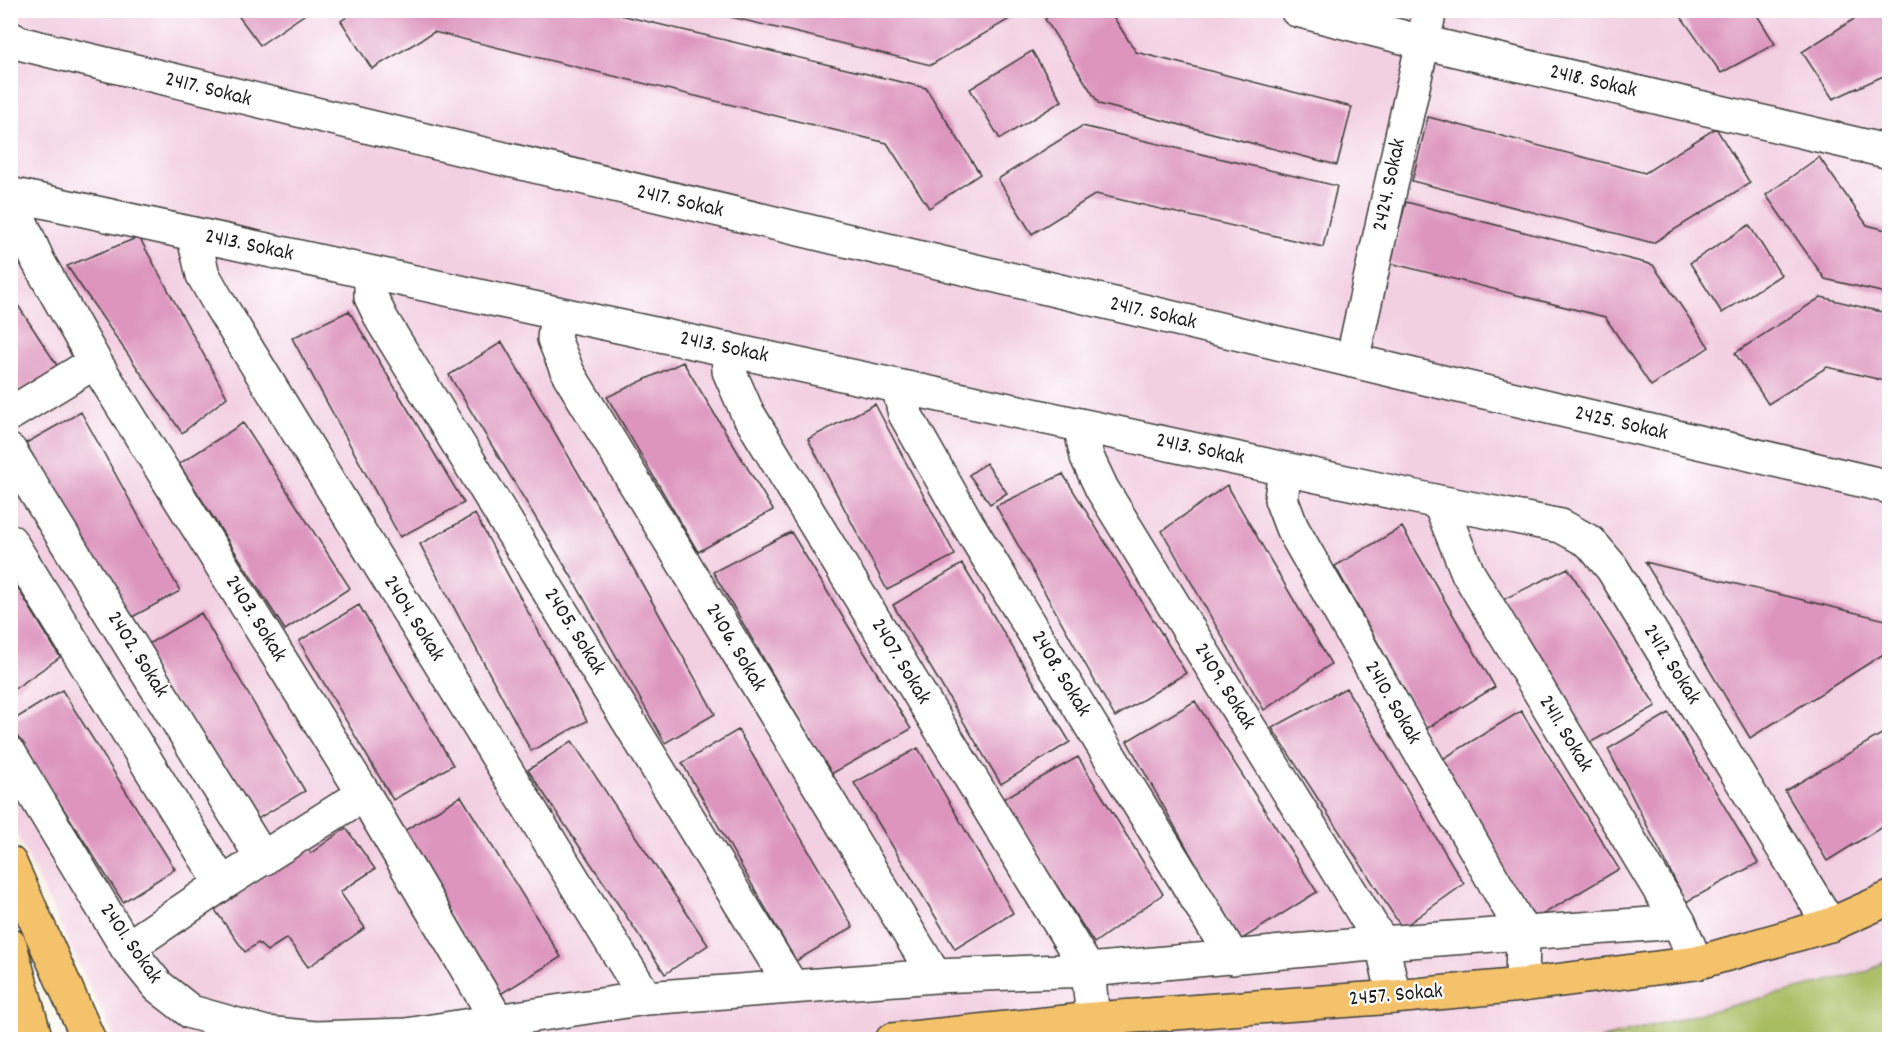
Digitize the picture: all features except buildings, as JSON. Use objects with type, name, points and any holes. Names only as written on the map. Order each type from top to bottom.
[{"type":"main road","points":[[10,863],[89,1040]]},
{"type":"main road","name":"2457. Sokak","points":[[892,1040],[1093,1019],[1394,997],[1522,985],[1696,963],[1830,925],[1890,898]]},
{"type":"main road","points":[[10,945],[36,1040]]},
{"type":"street","name":"2418. Sokak","points":[[1297,10],[1422,42],[1890,152]]},
{"type":"street","name":"2424. Sokak","points":[[1352,360],[1430,10]]},
{"type":"street","name":"2417. Sokak","points":[[10,38],[55,52],[302,113],[1352,360]]},
{"type":"street","name":"2413. Sokak","points":[[10,195],[1439,502]]},
{"type":"street","name":"2403. Sokak","points":[[10,195],[38,261],[95,362],[364,794],[499,1030]]},
{"type":"street","name":"2404. Sokak","points":[[193,234],[203,275],[220,305],[646,998]]},
{"type":"street","name":"2405. Sokak","points":[[371,273],[371,297],[382,320],[792,987]]},
{"type":"street","name":"2406. Sokak","points":[[557,313],[554,339],[568,373],[935,976]]},
{"type":"street","name":"2407. Sokak","points":[[728,349],[729,371],[747,412],[1088,970]]},
{"type":"street","name":"2425. Sokak","points":[[1352,360],[1890,487]]},
{"type":"street","points":[[10,414],[95,362]]},
{"type":"street","name":"2408. Sokak","points":[[898,386],[905,414],[967,523],[1233,958]]},
{"type":"street","name":"2409. Sokak","points":[[1080,425],[1087,456],[1102,489],[1382,943],[1394,997]]},
{"type":"street","name":"2402. Sokak","points":[[10,451],[263,859]]},
{"type":"street","name":"2410. Sokak","points":[[1285,469],[1281,499],[1292,528],[1523,932]]},
{"type":"street","name":"2411. Sokak","points":[[1439,502],[1468,573],[1679,922],[1696,963]]},
{"type":"street","name":"2412. Sokak","points":[[1439,502],[1561,526],[1590,542],[1612,568],[1830,925]]},
{"type":"street","points":[[10,541],[222,884]]},
{"type":"street","name":"2401. Sokak","points":[[10,754],[127,948],[158,986],[191,1012],[266,1033],[315,1038],[499,1030],[646,998],[935,976],[1088,970],[1382,943],[1679,922]]},
{"type":"street","points":[[127,948],[222,884],[364,794]]},
{"type":"street","points":[[1522,985],[1523,932]]},
{"type":"street","points":[[1088,970],[1093,1019]]},
{"type":"shaded area","points":[[10,11],[1889,11],[1889,958],[1869,971],[1599,1040],[115,1039],[11,823]]},
{"type":"green space","points":[[1889,958],[1889,1039],[1599,1039],[1869,971]]}]
